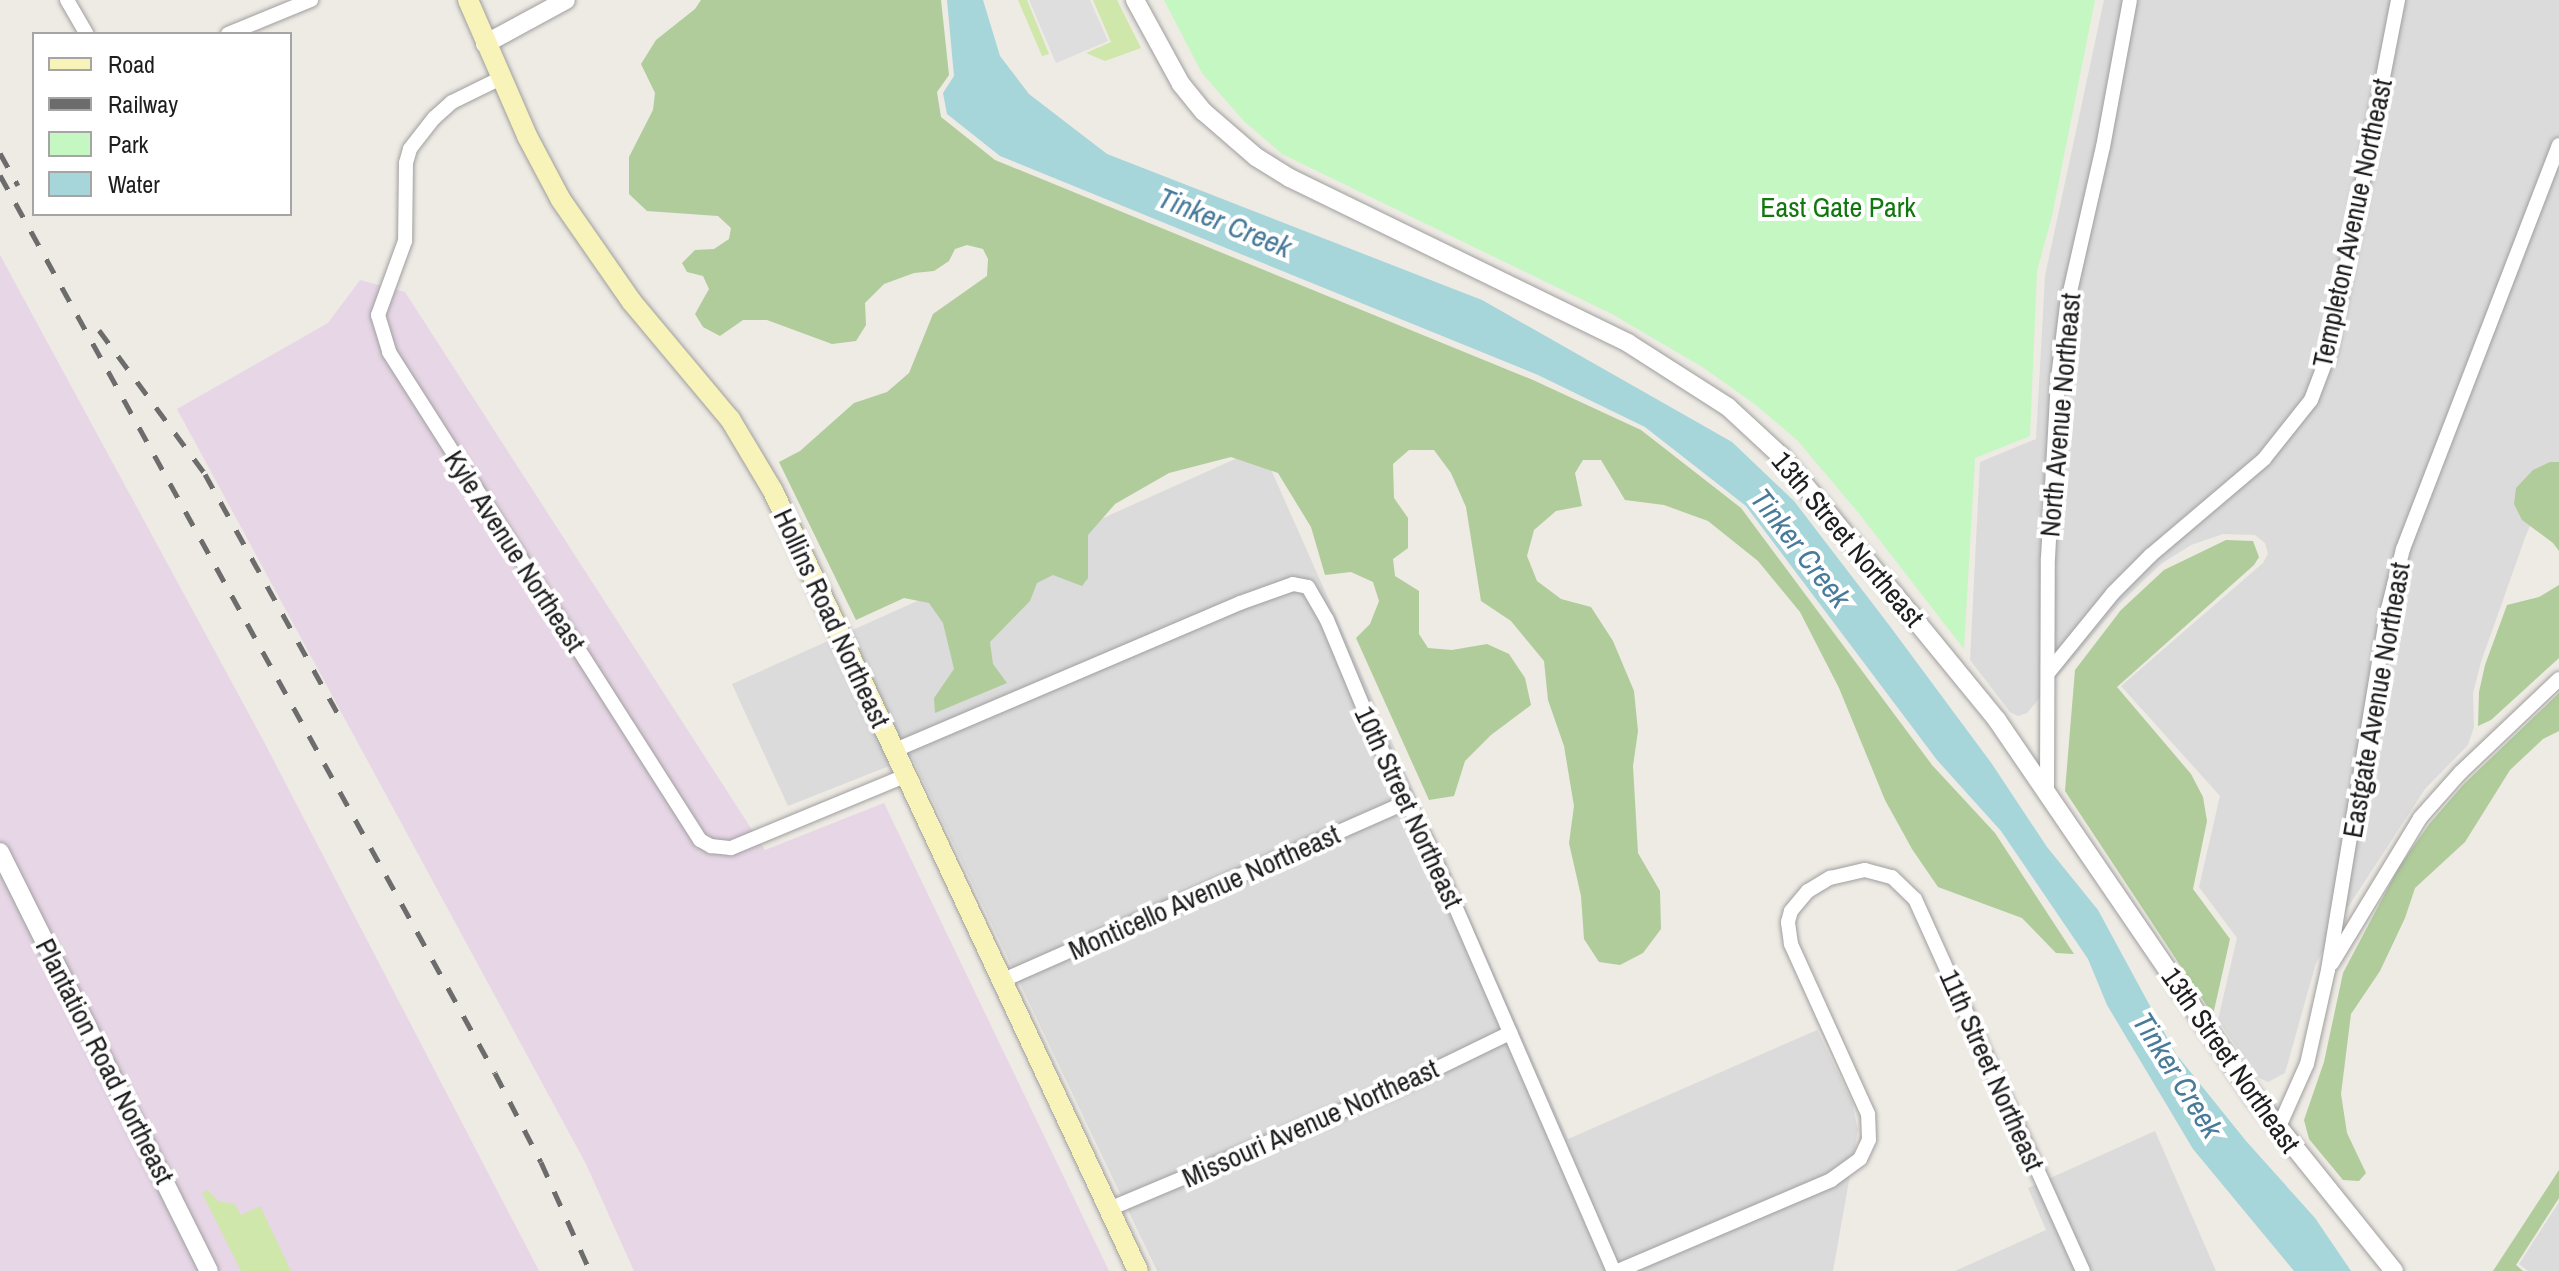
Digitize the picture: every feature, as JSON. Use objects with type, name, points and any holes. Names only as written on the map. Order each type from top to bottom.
[{"type":"main road","name":"Hollins Road Northeast","points":[[468,0],[485,44],[561,200],[593,250],[750,449],[773,491],[1138,1271]]},
{"type":"street","points":[[67,0],[86,32]]},
{"type":"street","points":[[233,32],[311,0]]},
{"type":"street","points":[[485,44],[566,0]]},
{"type":"street","name":"13th Street Northeast","points":[[1135,0],[1181,84],[1212,120],[1256,157],[1303,184],[1628,343],[1716,399],[1754,429],[1844,531],[1988,708],[2047,789],[2128,914],[2278,1129],[2394,1271]]},
{"type":"street","name":"North Avenue Northeast","points":[[2047,789],[2048,558],[2058,378],[2065,320],[2130,0]]},
{"type":"street","name":"Templeton Avenue Northeast","points":[[2048,674],[2113,593],[2151,555],[2264,459],[2311,400],[2330,350],[2398,0]]},
{"type":"street","name":"Kyle Avenue Northeast","points":[[501,78],[452,102],[434,118],[410,149],[406,163],[408,211],[405,241],[378,315],[389,352],[700,840],[711,846],[731,848],[905,776]]},
{"type":"street","name":"Eastgate Avenue Northeast","points":[[2278,1129],[2307,1064],[2328,970],[2388,609],[2403,549],[2558,152]]},
{"type":"street","name":"10th Street Northeast","points":[[893,751],[1240,603],[1300,584],[1314,593],[1616,1271]]},
{"type":"street","points":[[2328,970],[2420,818],[2461,772],[2559,679]]},
{"type":"street","name":"Monticello Avenue Northeast","points":[[1001,981],[1406,802]]},
{"type":"street","name":"Plantation Road Northeast","points":[[0,852],[209,1271]]},
{"type":"street","name":"11th Street Northeast","points":[[1616,1271],[1831,1180],[1849,1169],[1867,1147],[1868,1114],[1791,944],[1788,922],[1799,899],[1830,878],[1865,870],[1892,877],[1915,899],[2083,1271]]},
{"type":"street","name":"Missouri Avenue Northeast","points":[[1109,1209],[1397,1088],[1510,1033]]},
{"type":"shaded area","points":[[1029,0],[1090,0],[1108,41],[1056,63]]},
{"type":"shaded area","points":[[2104,0],[2559,0],[2559,462],[2526,535],[2481,662],[2473,693],[2474,727],[2468,745],[2425,789],[2350,904],[2316,963],[2285,1073],[2268,1082],[2257,1077],[2218,1020],[2237,938],[2199,887],[2220,796],[2121,686],[2263,563],[2268,554],[2265,543],[2255,535],[2223,534],[2191,545],[2161,564],[2120,603],[2027,713],[2018,716],[2010,712],[1970,660],[1980,462],[2036,439],[2045,276]]},
{"type":"shaded area","points":[[0,255],[263,740],[539,1271],[0,1271]]},
{"type":"shaded area","points":[[360,280],[405,292],[765,850],[884,803],[1109,1271],[634,1271],[586,1164],[177,409],[328,323]]},
{"type":"shaded area","points":[[1253,451],[1265,456],[1568,1139],[1817,1030],[1852,1102],[1858,1130],[1833,1271],[1157,1271],[912,757],[788,806],[732,684]]},
{"type":"shaded area","points":[[2155,1131],[2216,1271],[1955,1271],[2046,1230],[2028,1188]]},
{"type":"shaded area","points":[[2559,1202],[2559,1271],[2528,1271],[2519,1264]]},
{"type":"green space","points":[[701,0],[941,0],[949,75],[937,92],[941,117],[995,160],[1533,380],[1641,430],[1741,508],[1932,765],[1995,833],[2074,954],[2056,953],[2022,918],[1938,887],[1912,849],[1885,800],[1839,688],[1800,612],[1758,561],[1708,521],[1664,505],[1625,500],[1601,460],[1583,460],[1575,473],[1582,506],[1556,511],[1534,530],[1527,556],[1537,581],[1561,599],[1591,607],[1613,641],[1634,691],[1638,731],[1633,766],[1638,853],[1660,891],[1661,929],[1643,953],[1620,965],[1599,962],[1584,939],[1581,896],[1569,843],[1574,806],[1564,746],[1548,700],[1544,661],[1511,621],[1481,601],[1466,507],[1451,473],[1434,450],[1409,450],[1393,464],[1394,498],[1408,518],[1408,548],[1393,559],[1395,576],[1419,591],[1419,634],[1428,648],[1452,650],[1487,644],[1509,654],[1525,678],[1531,705],[1491,735],[1465,761],[1454,796],[1429,800],[1356,638],[1370,624],[1379,601],[1373,582],[1351,572],[1325,575],[1311,527],[1278,473],[1231,457],[1169,473],[1115,504],[1088,535],[1088,578],[1082,586],[1053,575],[1037,583],[1030,601],[990,642],[993,664],[1007,683],[935,713],[934,698],[954,669],[943,623],[929,603],[904,598],[856,620],[779,462],[800,451],[854,403],[887,392],[909,373],[933,314],[987,276],[988,259],[983,249],[967,245],[955,249],[949,261],[934,271],[914,273],[884,284],[865,303],[866,325],[856,341],[832,344],[767,320],[743,320],[720,336],[703,327],[695,314],[709,289],[703,276],[687,272],[682,263],[695,250],[714,249],[729,239],[731,228],[718,216],[647,211],[629,194],[629,157],[653,110],[655,93],[641,64],[656,40],[695,9]]},
{"type":"green space","points":[[1018,0],[1027,0],[1049,54],[1042,56]]},
{"type":"green space","points":[[1093,0],[1117,0],[1141,48],[1105,61],[1086,53],[1111,42]]},
{"type":"green space","name":"East Gate Park","points":[[1164,0],[2095,0],[2052,216],[2037,271],[2030,436],[1975,458],[1964,649],[1861,516],[1798,441],[1756,405],[1704,368],[1612,314],[1282,154],[1243,120],[1202,73]]},
{"type":"green space","points":[[2550,462],[2559,462],[2559,551],[2522,520],[2514,504],[2516,488],[2533,470]]},
{"type":"green space","points":[[2226,540],[2253,541],[2259,557],[2254,565],[2117,687],[2191,774],[2203,797],[2207,821],[2193,889],[2230,939],[2213,1015],[2065,791],[2075,670],[2121,610],[2164,570]]},
{"type":"green space","points":[[2559,585],[2559,658],[2491,720],[2478,726],[2479,692],[2485,665],[2507,605],[2539,597]]},
{"type":"green space","points":[[2559,693],[2559,731],[2543,739],[2510,770],[2465,842],[2415,888],[2405,918],[2380,971],[2351,1014],[2341,1094],[2347,1133],[2366,1173],[2359,1181],[2343,1180],[2309,1139],[2304,1120],[2324,1062],[2343,973],[2399,867],[2430,823],[2464,784]]},
{"type":"green space","points":[[2559,1170],[2559,1198],[2516,1265],[2523,1271],[2493,1271]]},
{"type":"green space","points":[[208,1190],[218,1201],[235,1204],[241,1215],[260,1206],[291,1271],[241,1271],[202,1193]]},
{"type":"water","name":"Tinker Creek","points":[[947,0],[983,0],[1000,56],[1029,94],[1107,154],[1482,300],[1732,442],[1794,501],[1889,625],[1992,764],[2047,847],[2098,910],[2176,1054],[2246,1141],[2315,1218],[2351,1271],[2294,1271],[2193,1149],[2107,1005],[2088,959],[2001,831],[1937,760],[1746,506],[1645,427],[1538,375],[1000,156],[947,114],[943,93],[954,76]]},
{"type":"railway","points":[[0,153],[18,185]]},
{"type":"railway","points":[[0,175],[495,1073],[541,1162],[590,1271]]},
{"type":"railway","points":[[99,330],[205,474],[342,721]]}]
